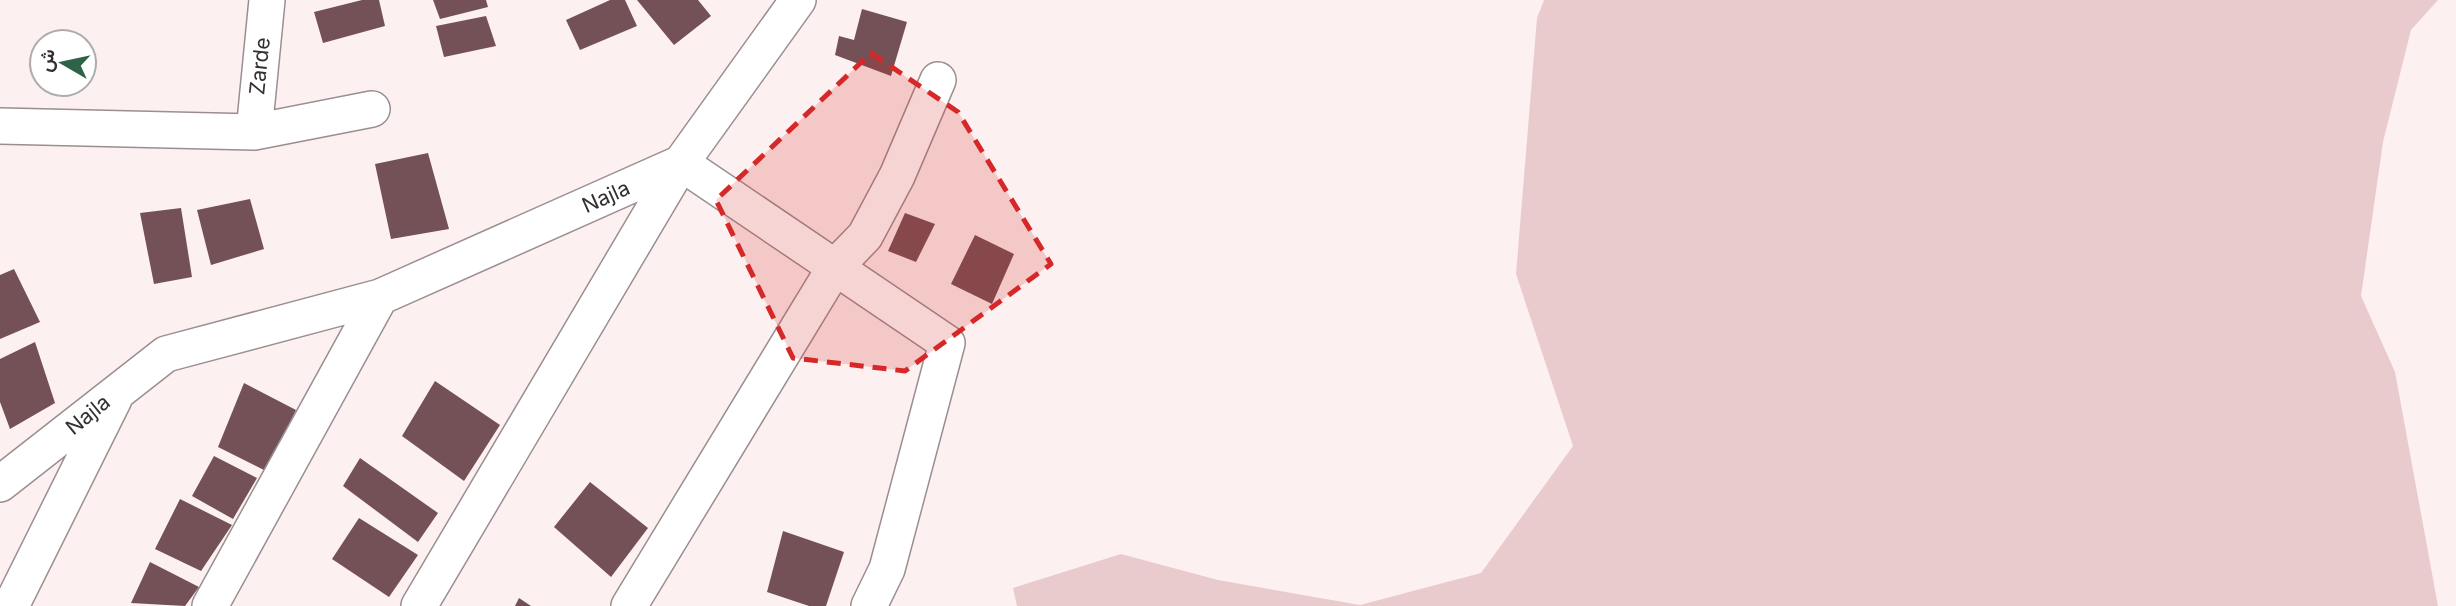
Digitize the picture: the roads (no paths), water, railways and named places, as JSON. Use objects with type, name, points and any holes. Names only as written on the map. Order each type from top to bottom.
[{"type":"street","name":"Zarde","points":[[254,132],[267,0]]},
{"type":"street","points":[[419,606],[681,163],[798,0]]},
{"type":"street","points":[[629,606],[835,267],[865,236],[897,176],[938,80]]},
{"type":"street","points":[[0,127],[254,132],[372,109]]},
{"type":"street","points":[[681,163],[947,343],[887,569],[869,606]]},
{"type":"street","name":"Najla","points":[[0,484],[166,354],[380,297],[681,163]]},
{"type":"street","points":[[210,606],[380,297]]},
{"type":"street","points":[[11,606],[118,391]]}]
